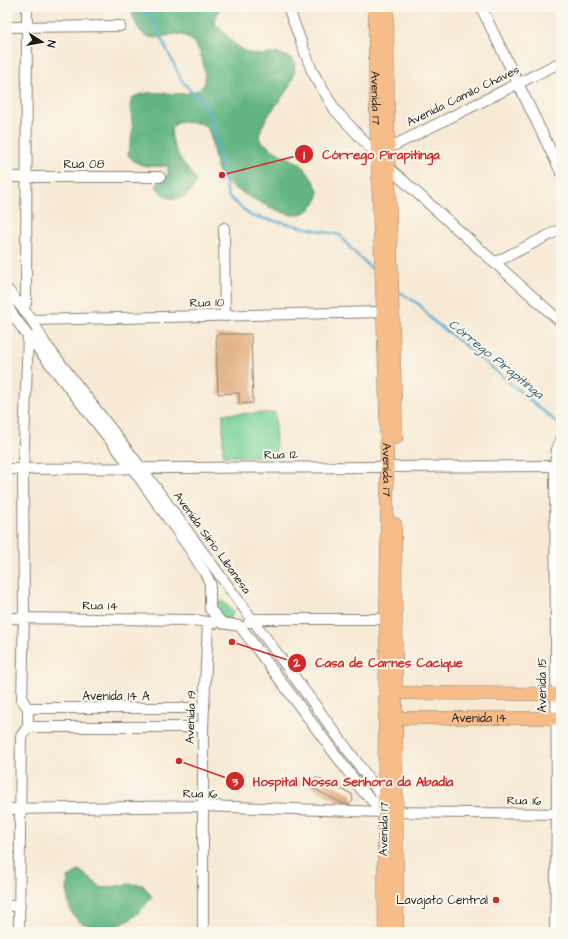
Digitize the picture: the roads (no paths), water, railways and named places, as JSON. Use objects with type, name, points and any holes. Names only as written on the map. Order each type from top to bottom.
[{"type":"main road","name":"Avenida 17","points":[[375,7],[375,96],[383,151],[388,167],[387,311]]},
{"type":"main road","name":"Avenida 17","points":[[387,7],[383,151],[397,693],[397,718],[388,808],[397,932]]},
{"type":"main road","name":"Avenida 17","points":[[385,932],[388,808],[386,619],[392,467]]},
{"type":"main road","name":"Avenida 14","points":[[397,693],[558,693]]},
{"type":"main road","name":"Avenida 14","points":[[397,718],[558,718]]},
{"type":"street","points":[[10,318],[15,308],[23,307],[26,303],[27,7]]},
{"type":"street","points":[[288,7],[312,71],[331,104],[335,110],[383,151]]},
{"type":"street","points":[[481,7],[561,172]]},
{"type":"street","points":[[7,27],[120,26]]},
{"type":"street","name":"Avenida Camilo Chaves","points":[[383,151],[561,62]]},
{"type":"street","points":[[388,167],[561,322]]},
{"type":"street","name":"Rua 08","points":[[7,177],[160,177]]},
{"type":"street","points":[[224,228],[224,316]]},
{"type":"street","points":[[494,263],[561,229]]},
{"type":"street","name":"Avenida Sírio Libanesa","points":[[7,289],[23,307],[38,329],[44,342],[138,469],[228,586],[388,808]]},
{"type":"street","name":"Avenida Sírio Libanesa","points":[[7,303],[10,318],[28,336],[138,469],[206,573],[210,583],[210,609]]},
{"type":"street","name":"Rua 10","points":[[32,320],[387,311]]},
{"type":"street","points":[[19,932],[21,736],[28,727],[28,708],[22,700],[23,469],[28,336],[35,336],[38,329]]},
{"type":"street","name":"Avenida 15","points":[[557,929],[559,814],[555,466],[557,450],[561,440]]},
{"type":"street","name":"Rua 12","points":[[7,469],[555,466]]},
{"type":"street","points":[[210,592],[213,587],[219,584],[228,586]]},
{"type":"street","points":[[193,620],[210,609],[222,622],[244,627],[251,619],[386,619]]},
{"type":"street","name":"Rua 14","points":[[7,618],[193,620],[208,623],[222,622]]},
{"type":"street","name":"Avenida 19","points":[[203,932],[203,727],[208,623]]},
{"type":"street","points":[[240,626],[361,789],[388,808]]},
{"type":"street","name":"Avenida 14 A","points":[[28,708],[204,708]]},
{"type":"street","points":[[116,709],[117,727]]},
{"type":"street","points":[[28,727],[203,727]]},
{"type":"street","name":"Rua 16","points":[[7,809],[203,806],[388,808],[559,814]]},
{"type":"street","points":[[7,906],[20,906]]},
{"type":"waterway","name":"Córrego Pirapitinga","points":[[139,7],[151,17],[182,81],[211,114],[228,196],[251,216],[340,235],[351,249],[371,268]]},
{"type":"waterway","name":"Córrego Pirapitinga","points":[[400,292],[420,305],[432,320],[471,350],[561,426]]},
{"type":"place","name":"Córrego Pirapitinga","points":[[222,175]]},
{"type":"place","name":"Casa de Carnes Cacique","points":[[232,642]]},
{"type":"place","name":"Hospital Nossa Senhora da Abadia","points":[[179,761]]},
{"type":"place","name":"Lavajato Central","points":[[496,900]]}]
